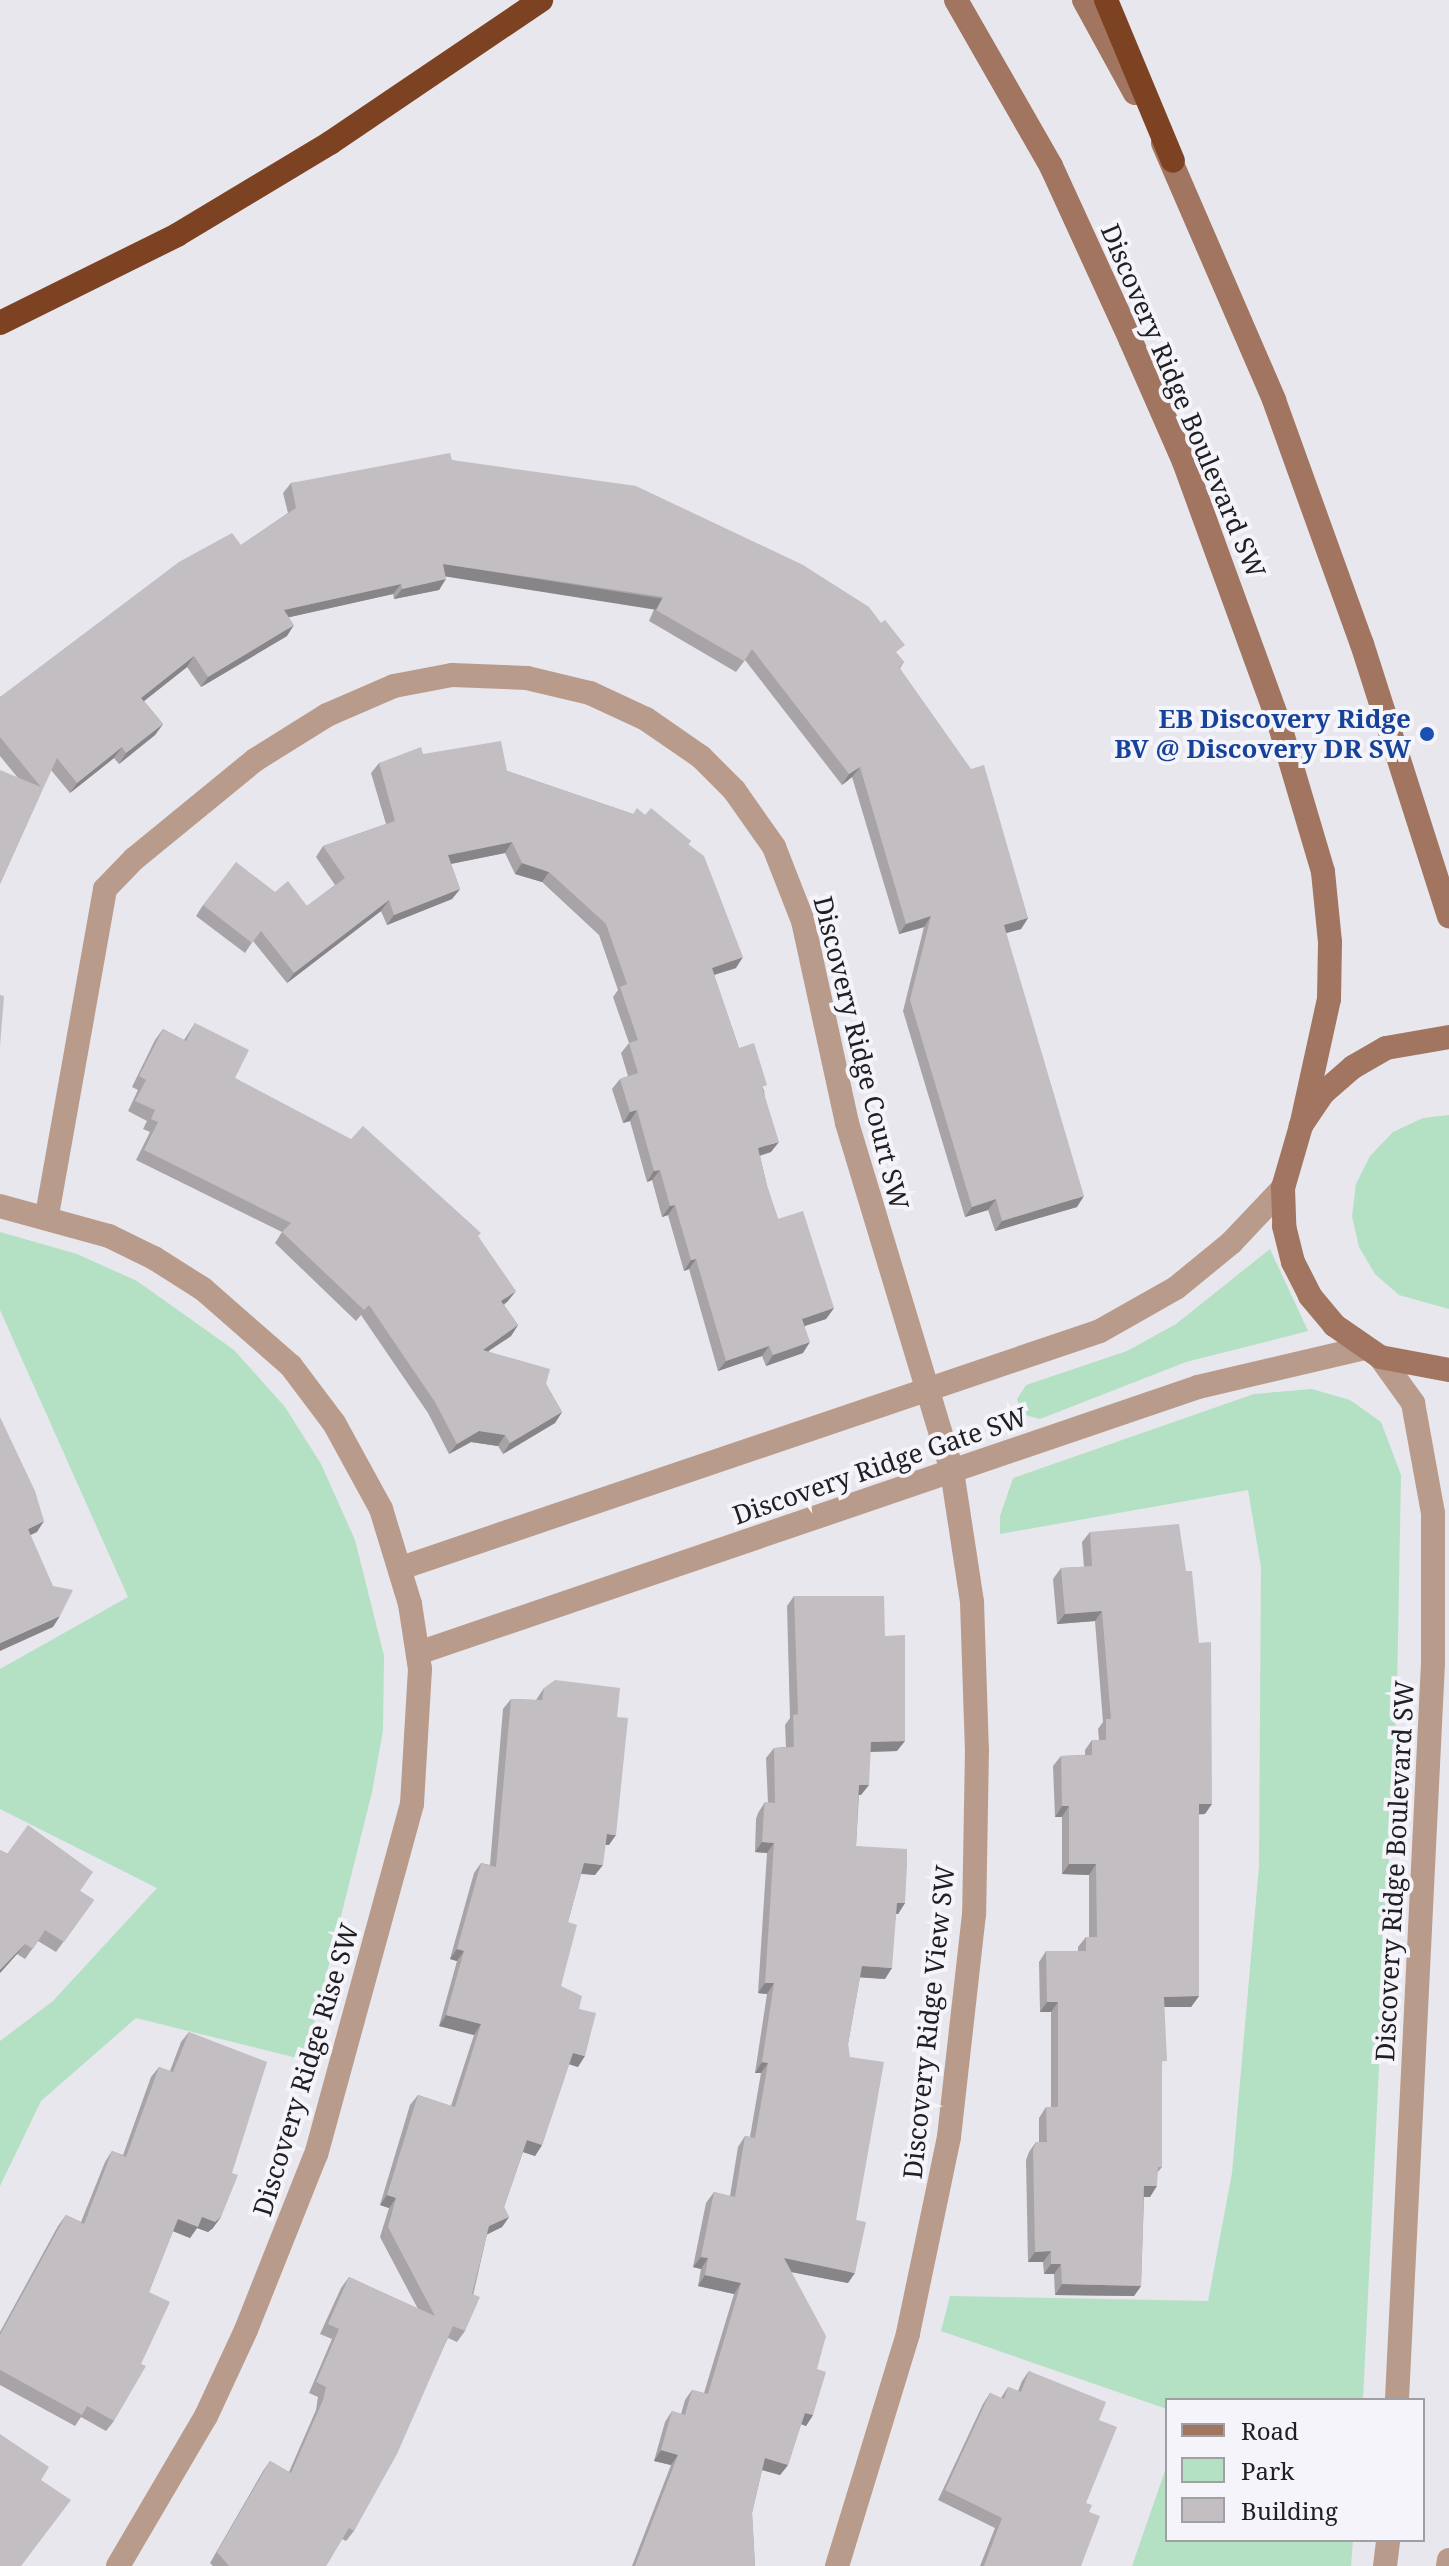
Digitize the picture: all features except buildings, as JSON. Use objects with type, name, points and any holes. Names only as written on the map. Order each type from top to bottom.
[{"type":"highway","points":[[0,323],[177,235],[330,143],[447,59],[520,0]]},
{"type":"highway","points":[[447,59],[541,0]]},
{"type":"highway","points":[[1106,0],[1173,161]]},
{"type":"street","name":"Discovery Ridge Boulevard SW","points":[[956,0],[1051,166],[1131,341],[1184,462],[1279,723],[1323,872],[1330,942],[1329,999],[1301,1126]]},
{"type":"street","points":[[1084,0],[1173,161],[1279,413],[1362,644],[1449,916]]},
{"type":"street","name":"Discovery Ridge Court SW","points":[[47,1215],[98,904],[118,874],[255,760],[327,715],[422,680],[452,675],[527,678],[612,701],[672,734],[734,790],[774,847],[812,956],[870,1206],[931,1391],[952,1471]]},
{"type":"street","points":[[1449,1037],[1386,1048],[1353,1067],[1323,1093],[1301,1126],[1283,1188],[1284,1226],[1293,1262],[1310,1296],[1334,1325],[1372,1353],[1449,1370]]},
{"type":"street","name":"Discovery Ridge Gate SW","points":[[401,1568],[931,1391],[1100,1331],[1176,1288],[1231,1243],[1283,1188]]},
{"type":"street","name":"Discovery Ridge Rise SW","points":[[0,1206],[47,1215],[154,1258],[203,1289],[291,1366],[364,1474],[401,1568],[418,1653],[419,1721],[412,1804],[316,2154],[257,2304],[206,2416],[118,2566]]},
{"type":"street","name":"Discovery Ridge Boulevard SW","points":[[1372,1353],[1413,1403],[1433,1513],[1432,1678],[1397,2398]]},
{"type":"street","name":"Discovery Ridge Gate SW","points":[[418,1653],[1198,1387],[1372,1353]]},
{"type":"street","name":"Discovery Ridge View SW","points":[[837,2566],[904,2349],[931,2232],[949,2137],[974,1914],[977,1749],[972,1602],[952,1471]]},
{"type":"street","points":[[1385,2566],[1388,2542]]},
{"type":"green space","points":[[1449,1115],[1449,1309],[1399,1295],[1375,1274],[1359,1247],[1352,1216],[1356,1184],[1370,1156],[1393,1132],[1423,1118]]},
{"type":"green space","points":[[0,1232],[77,1254],[137,1281],[234,1350],[285,1407],[321,1464],[355,1540],[384,1656],[383,1730],[372,1792],[305,2060],[136,2018],[41,2101],[0,2186],[0,2041],[53,2001],[157,1888],[0,1809],[0,1669],[128,1597],[0,1310]]},
{"type":"green space","points":[[1270,1249],[1308,1331],[1186,1362],[1040,1419],[1022,1414],[1017,1399],[1026,1385],[1127,1351],[1176,1324]]},
{"type":"green space","points":[[1312,1389],[1350,1400],[1381,1422],[1401,1475],[1397,1693],[1363,2398],[1165,2398],[1165,2408],[941,2331],[950,2296],[1208,2301],[1232,2173],[1259,1866],[1261,1567],[1248,1490],[1000,1534],[1000,1516],[1013,1478],[1254,1394]]},
{"type":"green space","points":[[1165,2471],[1165,2542],[1353,2542],[1351,2566],[1132,2566]]},
{"type":"place","name":"EB Discovery Ridge BV @ Discovery DR SW","points":[[1427,734]]}]
